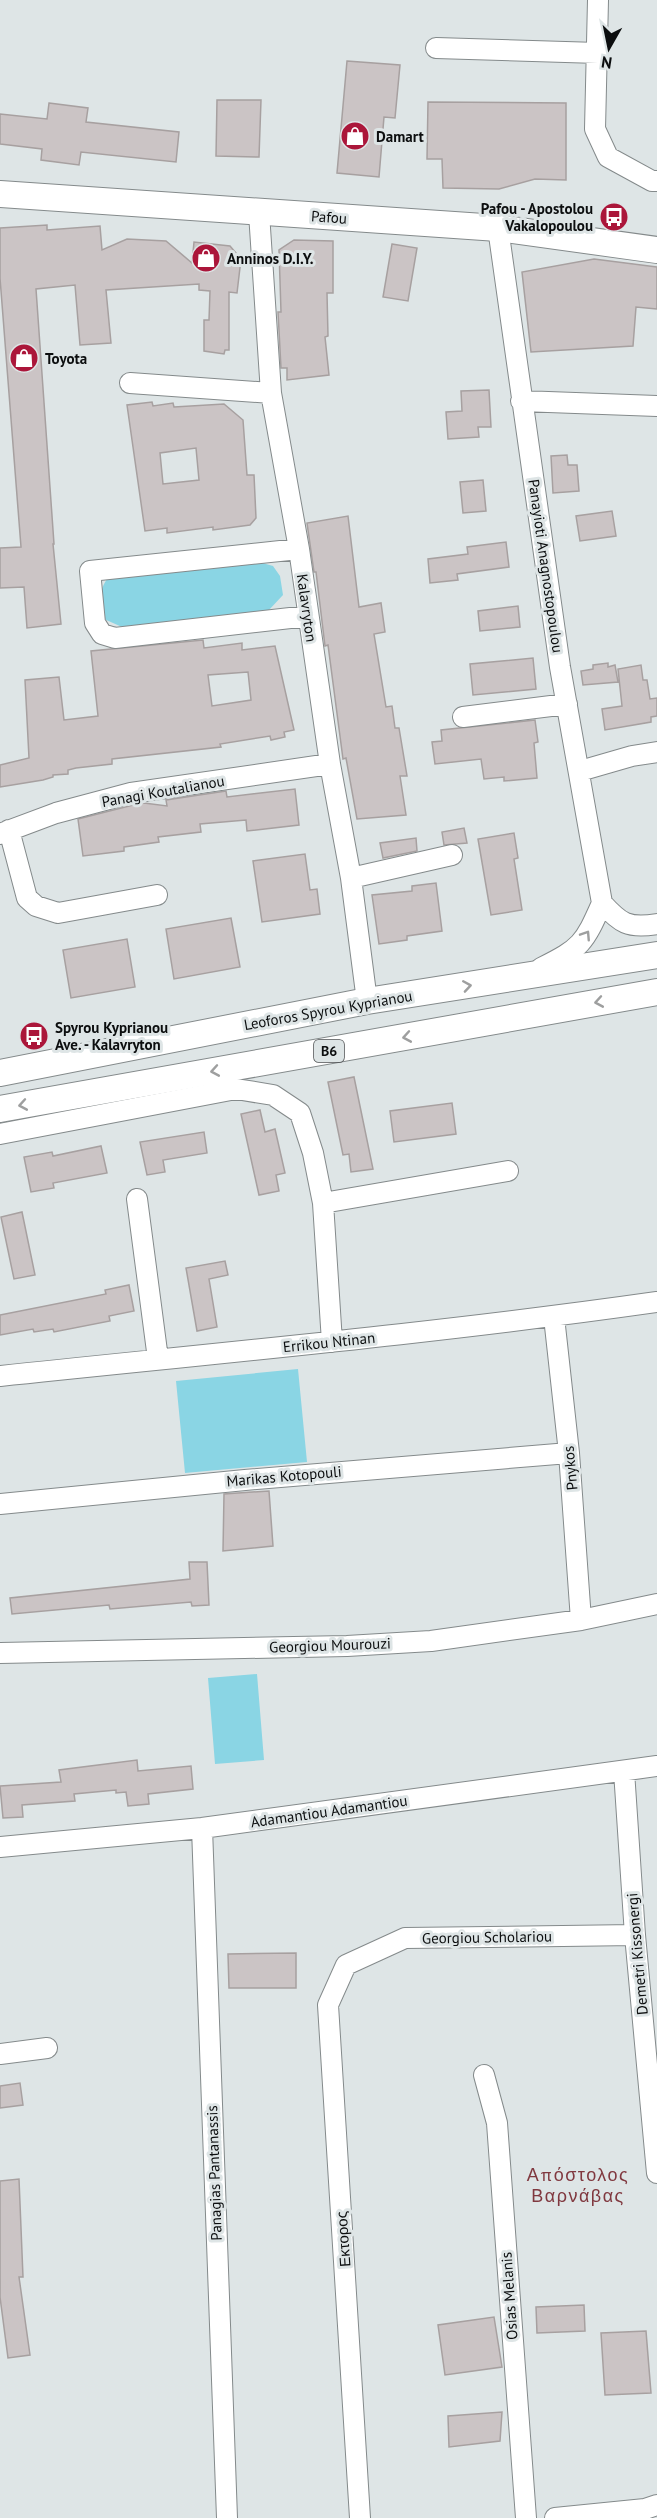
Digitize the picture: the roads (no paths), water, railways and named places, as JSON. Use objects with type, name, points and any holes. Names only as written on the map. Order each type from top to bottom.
[{"type":"main road","name":"Pafou","points":[[0,194],[498,228],[657,250]]},
{"type":"main road","name":"Leoforos Spyrou Kyprianou","points":[[0,1073],[367,1001],[656,958]]},
{"type":"main road","name":"B6","points":[[0,1109],[657,992]]},
{"type":"street","points":[[598,0],[595,129],[608,157],[652,181],[657,181]]},
{"type":"street","points":[[436,48],[598,53]]},
{"type":"street","name":"Kalavryton","points":[[259,213],[271,393],[299,549],[330,765],[351,878],[367,1001]]},
{"type":"street","name":"Panayioti Anagnostopoulou","points":[[498,228],[521,401],[567,704],[602,903]]},
{"type":"street","points":[[130,384],[271,393]]},
{"type":"street","points":[[521,401],[657,406]]},
{"type":"street","points":[[299,549],[90,571],[95,623],[102,634],[115,638],[308,615]]},
{"type":"street","points":[[463,717],[567,704]]},
{"type":"street","points":[[580,771],[632,756],[657,752]]},
{"type":"street","name":"Panagi Koutalianou","points":[[5,832],[56,813],[131,793],[330,765]]},
{"type":"street","points":[[5,832],[27,898],[36,906],[58,913],[157,895]]},
{"type":"street","points":[[351,878],[452,855]]},
{"type":"street","points":[[522,977],[571,953],[587,935],[602,903],[620,922],[645,926],[657,924]]},
{"type":"street","points":[[0,1134],[236,1089],[273,1095],[300,1113],[313,1153],[323,1203],[332,1342]]},
{"type":"street","points":[[323,1203],[508,1171]]},
{"type":"street","points":[[137,1199],[158,1359]]},
{"type":"street","name":"Errikou Ntinan","points":[[0,1376],[554,1317],[657,1302]]},
{"type":"street","name":"Pnykos","points":[[554,1317],[569,1452],[581,1620]]},
{"type":"street","name":"Marikas Kotopouli","points":[[0,1504],[234,1480],[569,1452]]},
{"type":"street","name":"Georgiou Mourouzi","points":[[0,1653],[347,1646],[431,1641],[581,1620],[657,1604]]},
{"type":"street","name":"Adamantiou Adamantiou","points":[[0,1848],[202,1827],[657,1766]]},
{"type":"street","name":"Demetri Kissonergi","points":[[624,1771],[635,1935],[657,2173]]},
{"type":"street","name":"Panagias Pantanassis","points":[[202,1827],[226,2518]]},
{"type":"street","name":"Georgiou Scholariou","points":[[346,1965],[405,1938],[635,1935]]},
{"type":"street","name":"Εκτορος","points":[[346,1965],[328,2005],[360,2518]]},
{"type":"street","points":[[0,2054],[47,2048]]},
{"type":"street","name":"Osias Melanis","points":[[484,2075],[497,2123],[526,2518]]},
{"type":"street","points":[[555,2518],[645,2509],[657,2505]]},
{"type":"place","name":"Damart","points":[[355,136]]},
{"type":"place","name":"Pafou - Apostolou Vakalopoulou","points":[[614,217]]},
{"type":"place","name":"Anninos D.I.Y.","points":[[206,258]]},
{"type":"place","name":"Toyota","points":[[24,358]]},
{"type":"place","name":"Spyrou Kyprianou Ave. - Kalavryton","points":[[34,1036]]},
{"type":"district","name":"Απόστολος Βαρνάβας","points":[[578,2184]]}]
